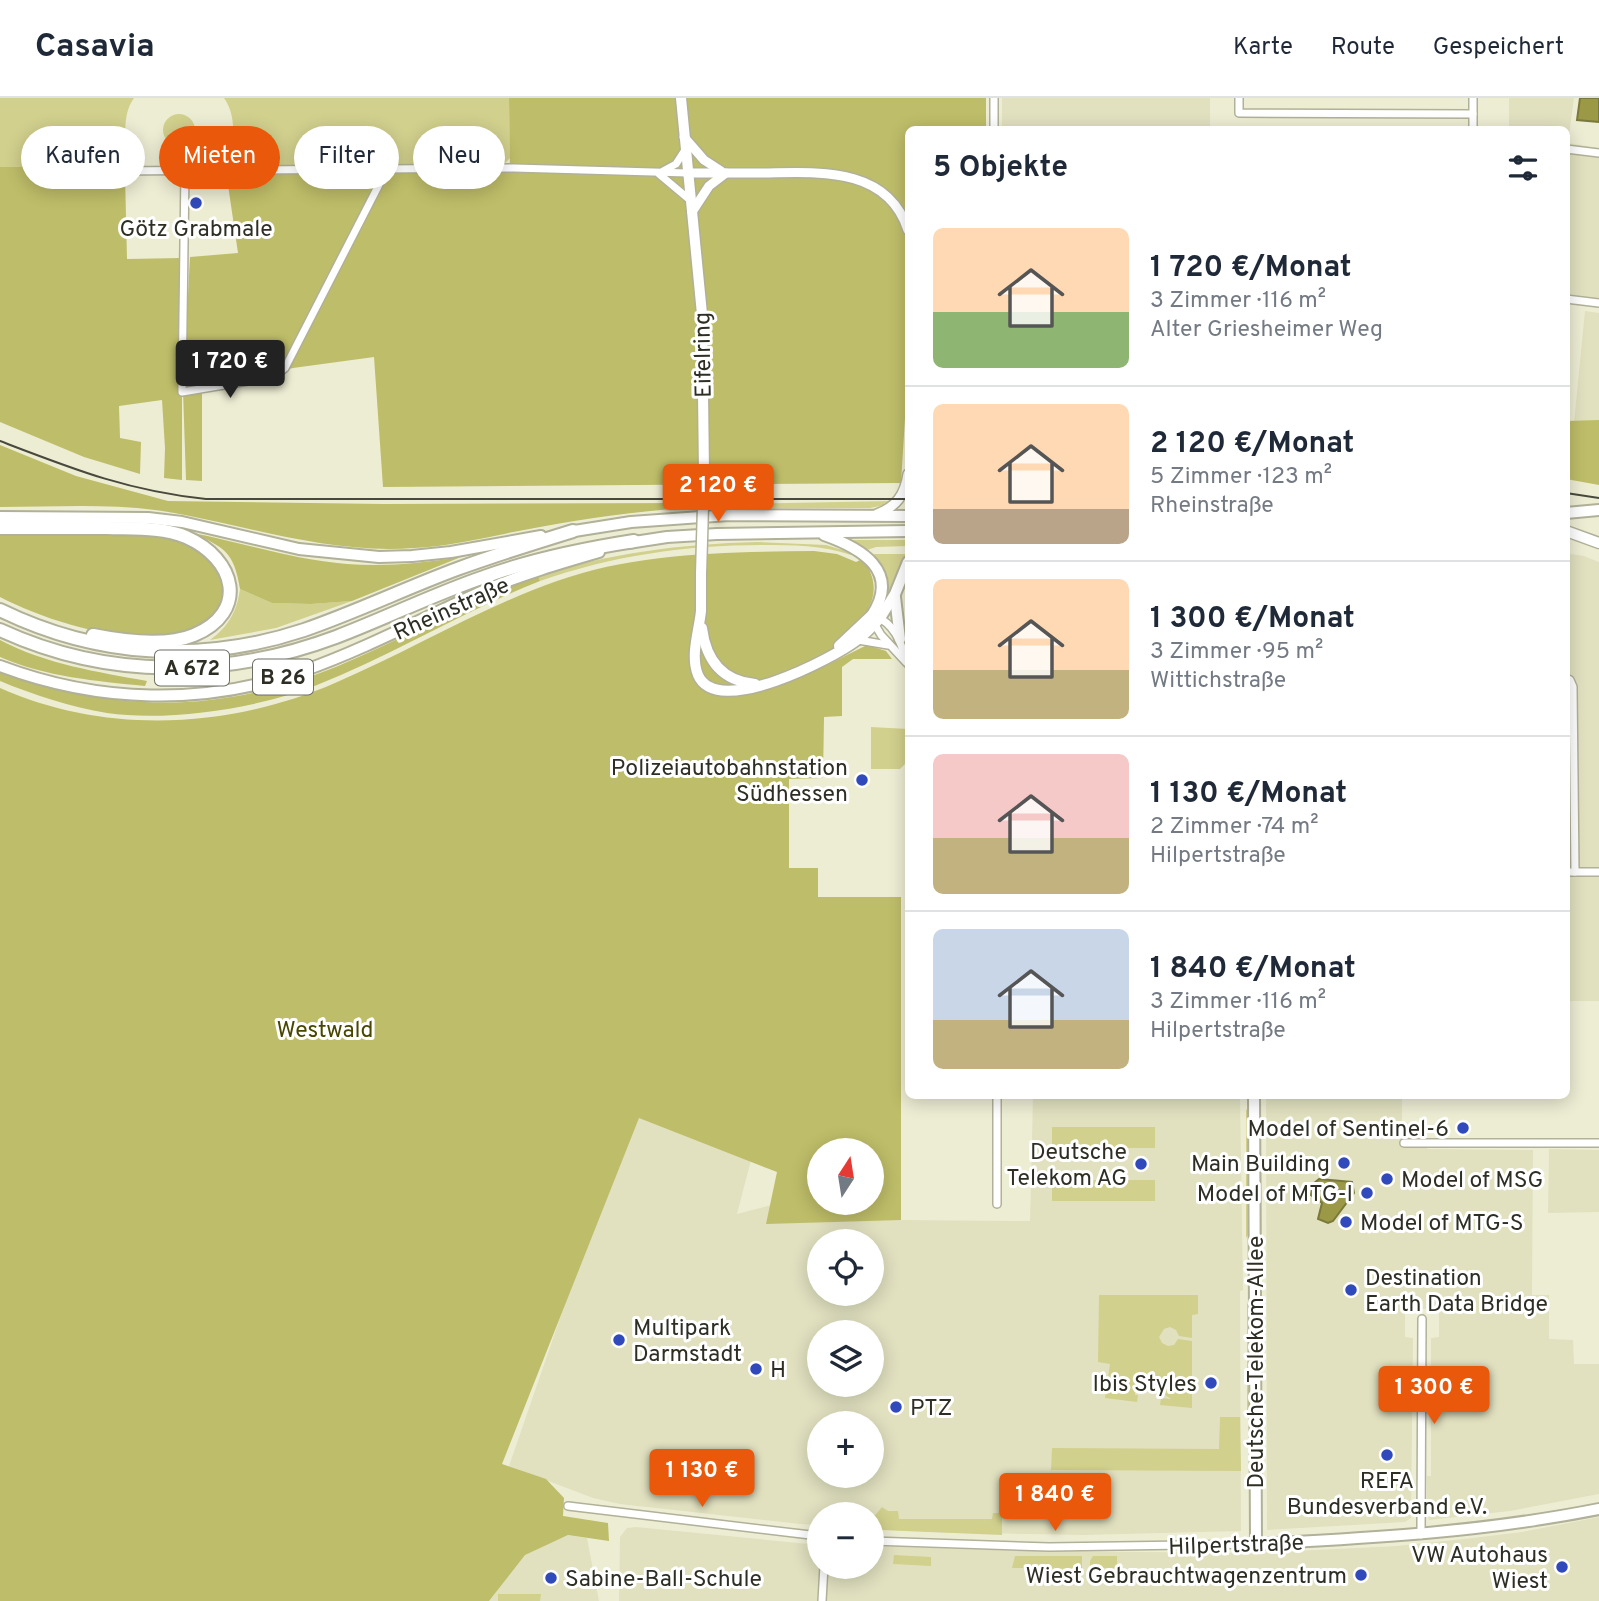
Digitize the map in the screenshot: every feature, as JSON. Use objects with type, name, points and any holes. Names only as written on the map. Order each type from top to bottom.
[{"type":"highway","points":[[0,528],[131,528],[170,532],[185,536],[214,553],[228,575],[229,597],[224,611],[215,622],[191,636],[153,642],[106,638],[21,620]]},
{"type":"highway","name":"A 672","points":[[0,610],[21,620],[116,648],[176,652],[230,648],[303,630],[456,569],[573,531]]},
{"type":"highway","name":"A 672","points":[[0,630],[46,648],[119,665],[178,669],[240,664],[326,641],[515,566],[578,550],[634,541]]},
{"type":"main road","name":"Eifelring","points":[[681,98],[702,314],[704,472],[701,613],[695,661],[698,676],[714,690],[728,692],[766,684],[826,659],[858,640],[875,619]]},
{"type":"main road","points":[[1570,512],[1599,509]]},
{"type":"main road","name":"Rheinstraße","points":[[0,517],[148,519],[182,523],[299,549],[379,557],[451,552],[573,531],[678,518],[729,515],[905,516]]},
{"type":"main road","name":"Rheinstraße","points":[[0,666],[54,682],[108,693],[186,695],[241,688],[281,678],[334,659],[485,590],[634,541],[717,534],[905,531]]},
{"type":"main road","points":[[1570,531],[1599,543]]},
{"type":"main road","points":[[815,532],[854,546],[873,562],[880,578],[881,590],[875,619]]},
{"type":"main road","points":[[875,619],[895,594],[905,569]]},
{"type":"main road","points":[[895,594],[895,642]]},
{"type":"main road","name":"Eifelring","points":[[701,613],[707,653],[720,672],[743,682],[766,684]]},
{"type":"main road","name":"Eifelring","points":[[826,659],[875,619]]},
{"type":"main road","name":"Deutsche-Telekom-Allee","points":[[1254,1099],[1255,1544]]},
{"type":"main road","name":"Hilpertstraße","points":[[1255,1544],[1422,1535],[1514,1525],[1599,1509]]},
{"type":"street","points":[[994,98],[994,126]]},
{"type":"street","points":[[1239,98],[1239,113],[1473,114]]},
{"type":"street","points":[[1473,98],[1473,126]]},
{"type":"street","points":[[684,137],[704,160],[726,173]]},
{"type":"street","points":[[1570,149],[1599,153]]},
{"type":"street","points":[[659,173],[676,164],[685,150]]},
{"type":"street","points":[[399,169],[833,173],[874,187],[888,198],[905,224]]},
{"type":"street","points":[[659,173],[690,200]]},
{"type":"street","points":[[692,212],[709,186],[726,173]]},
{"type":"street","points":[[185,189],[182,392],[273,377],[285,368],[377,189]]},
{"type":"street","points":[[1570,299],[1599,303]]},
{"type":"street","points":[[872,516],[889,509],[905,489]]},
{"type":"street","points":[[875,619],[889,625],[895,642]]},
{"type":"street","points":[[875,619],[895,642],[905,659]]},
{"type":"street","points":[[858,640],[895,642]]},
{"type":"street","points":[[1570,680],[1573,687],[1570,872],[1599,872]]},
{"type":"street","points":[[997,1099],[997,1205]]},
{"type":"street","points":[[1404,1143],[1599,1143]]},
{"type":"street","points":[[1422,1319],[1422,1535]]},
{"type":"street","points":[[568,1506],[807,1535]]},
{"type":"street","name":"Hilpertstraße","points":[[884,1541],[1049,1547],[1255,1544]]},
{"type":"street","points":[[822,1601],[823,1579]]},
{"type":"shaded area","points":[[0,98],[134,98],[125,126],[21,126],[21,168],[0,168]]},
{"type":"shaded area","points":[[224,98],[509,98],[510,158],[505,163],[505,126],[413,126],[413,165],[399,166],[399,126],[294,126],[294,167],[280,167],[280,126],[233,126]]},
{"type":"shaded area","points":[[1002,98],[1210,98],[1210,126],[1002,126]]},
{"type":"shaded area","points":[[1509,98],[1574,98],[1570,128],[1509,126]]},
{"type":"shaded area","points":[[1580,98],[1599,98],[1599,122],[1577,120]]},
{"type":"shaded area","points":[[179,114],[191,118],[194,124],[164,126],[167,118]]},
{"type":"shaded area","points":[[1570,143],[1599,148],[1599,299],[1570,296]]},
{"type":"shaded area","points":[[1585,311],[1599,313],[1599,420],[1574,422]]},
{"type":"shaded area","points":[[715,501],[727,501],[729,504],[892,501],[870,508],[715,508]]},
{"type":"shaded area","points":[[852,540],[905,540],[905,546],[867,550]]},
{"type":"shaded area","points":[[757,542],[826,545],[856,554],[818,547],[705,547],[621,559],[540,581],[538,576],[592,561],[646,551]]},
{"type":"shaded area","points":[[905,554],[905,561],[891,595],[885,601],[884,577],[873,555]]},
{"type":"shaded area","points":[[1570,554],[1599,562],[1599,1001],[1570,1001]]},
{"type":"shaded area","points":[[240,589],[272,603],[352,601],[276,628],[210,640],[231,618]]},
{"type":"shaded area","points":[[871,727],[905,729],[905,764],[900,769],[871,769]]},
{"type":"shaded area","points":[[1033,1099],[1240,1099],[1243,1290],[1240,1291],[1241,1531],[1084,1535],[884,1530],[884,1502],[807,1502],[807,1524],[800,1524],[620,1504],[593,1498],[509,1466],[635,1101],[756,1141],[737,1214],[807,1196],[807,1215],[884,1215],[884,1176],[901,1172],[901,1220],[1030,1221]]},
{"type":"shaded area","points":[[1258,1099],[1261,1099],[1260,1300]]},
{"type":"shaded area","points":[[1266,1099],[1402,1099],[1402,1123],[1427,1123],[1427,1149],[1533,1150],[1532,1295],[1549,1295],[1549,1339],[1573,1340],[1574,1364],[1599,1364],[1599,1494],[1510,1511],[1429,1520],[1427,1476],[1431,1476],[1431,1338],[1439,1337],[1439,1309],[1405,1309],[1405,1337],[1413,1338],[1411,1518],[1405,1522],[1267,1530]]},
{"type":"shaded area","points":[[1246,1109],[1249,1113],[1249,1234],[1246,1238]]},
{"type":"shaded area","points":[[1052,1127],[1155,1127],[1155,1148],[1052,1148]]},
{"type":"shaded area","points":[[1549,1149],[1599,1150],[1599,1212],[1548,1213]]},
{"type":"shaded area","points":[[1319,1179],[1352,1182],[1354,1193],[1333,1221],[1328,1223],[1318,1219],[1322,1203],[1311,1195],[1313,1184]]},
{"type":"shaded area","points":[[1052,1180],[1155,1180],[1155,1201],[1052,1201]]},
{"type":"shaded area","points":[[1099,1295],[1198,1295],[1198,1314],[1192,1315],[1192,1338],[1179,1336],[1176,1330],[1170,1327],[1164,1329],[1159,1337],[1162,1343],[1168,1346],[1174,1345],[1178,1339],[1192,1341],[1192,1408],[1160,1405],[1161,1398],[1171,1399],[1165,1395],[1166,1391],[1158,1390],[1137,1377],[1137,1402],[1105,1398],[1110,1364],[1098,1362]]},
{"type":"shaded area","points":[[1247,1303],[1250,1307],[1250,1417],[1247,1417]]},
{"type":"shaded area","points":[[1220,1417],[1240,1417],[1241,1471],[1051,1470],[1052,1448],[1219,1449]]},
{"type":"shaded area","points":[[884,1508],[898,1511],[899,1519],[992,1519],[993,1513],[1002,1513],[1002,1535],[884,1530]]},
{"type":"shaded area","points":[[1599,1517],[1599,1601],[619,1601],[620,1537],[627,1528],[636,1527],[807,1544],[807,1579],[884,1579],[884,1546],[1255,1553],[1396,1546],[1522,1532]]},
{"type":"shaded area","name":"Sabine-Ball-Schule","points":[[568,1535],[587,1538],[599,1601],[489,1601],[524,1555]]},
{"type":"shaded area","points":[[894,1555],[931,1557],[931,1566],[893,1564]]},
{"type":"shaded area","points":[[1015,1556],[1082,1556],[1082,1569],[1012,1568]]},
{"type":"shaded area","points":[[1093,1556],[1117,1556],[1117,1568],[1090,1568]]},
{"type":"shaded area","points":[[498,1594],[541,1594],[540,1601],[498,1601]]},
{"type":"green space","points":[[509,98],[986,98],[986,126],[905,126],[905,418],[901,483],[383,487],[374,357],[293,368],[202,389],[202,481],[186,480],[183,391],[190,257],[238,253],[229,189],[280,189],[280,172],[294,172],[294,189],[399,189],[399,172],[413,172],[413,189],[505,189],[505,172],[510,172]]},
{"type":"green space","points":[[0,167],[21,167],[21,189],[125,189],[127,259],[182,258],[182,480],[164,478],[162,400],[119,406],[120,438],[141,442],[140,474],[84,457],[0,422]]},
{"type":"green space","points":[[1599,420],[1599,485],[1570,480],[1570,421]]},
{"type":"green space","points":[[0,445],[76,476],[168,501],[384,504],[697,503],[697,507],[579,520],[430,547],[356,547],[299,539],[139,508],[0,507]]},
{"type":"green space","points":[[146,533],[192,547],[208,556],[217,567],[224,589],[222,599],[217,609],[202,625],[181,634],[160,637],[113,634],[64,623],[0,597],[0,534]]},
{"type":"green space","points":[[193,533],[289,555],[347,564],[404,564],[461,557],[352,601],[272,603],[240,589],[235,567],[226,553]]},
{"type":"green space","name":"Westwald","points":[[814,551],[837,554],[856,562],[862,559],[871,573],[874,586],[867,611],[849,633],[828,652],[829,664],[867,645],[886,651],[892,659],[853,659],[842,667],[842,716],[824,717],[823,778],[789,779],[789,868],[818,868],[818,897],[901,897],[901,1220],[766,1224],[777,1172],[639,1118],[502,1464],[546,1479],[564,1498],[563,1516],[608,1523],[609,1541],[568,1535],[525,1555],[489,1601],[0,1601],[0,688],[40,703],[82,714],[125,719],[168,720],[253,710],[335,683],[500,604],[557,581],[619,564],[717,553]]},
{"type":"green space","points":[[538,576],[540,581],[345,673],[294,693],[242,706],[158,716],[107,713],[53,700],[0,681],[0,673],[87,696],[128,701],[211,700],[253,693],[295,682],[338,666],[487,596]]},
{"type":"green space","points":[[0,640],[53,661],[147,681],[145,686],[71,677],[17,664],[0,657]]},
{"type":"tram line","points":[[0,441],[126,485],[206,499],[905,499]]},
{"type":"tram line","points":[[1570,494],[1599,498]]},
{"type":"place","name":"Götz Grabmale","points":[[196,203]]},
{"type":"place","name":"Polizeiautobahnstation Südhessen","points":[[862,780]]},
{"type":"place","name":"Model of Sentinel-6","points":[[1463,1128]]},
{"type":"place","name":"Main Building","points":[[1344,1163]]},
{"type":"place","name":"Deutsche Telekom AG","points":[[1141,1164]]},
{"type":"place","name":"Model of MSG","points":[[1387,1179]]},
{"type":"place","name":"Model of MTG-I","points":[[1367,1193]]},
{"type":"place","name":"Model of MTG-S","points":[[1346,1222]]},
{"type":"place","name":"Destination Earth Data Bridge","points":[[1351,1290]]},
{"type":"place","name":"Multipark Darmstadt","points":[[619,1340]]},
{"type":"place","name":"H","points":[[756,1369]]},
{"type":"place","name":"Ibis Styles","points":[[1211,1383]]},
{"type":"place","name":"PTZ","points":[[896,1407]]},
{"type":"place","name":"REFA Bundesverband e.V.","points":[[1387,1455]]},
{"type":"place","name":"VW Autohaus Wiest","points":[[1562,1567]]},
{"type":"place","name":"Wiest Gebrauchtwagenzentrum","points":[[1361,1575]]},
{"type":"place","name":"Sabine-Ball-Schule","points":[[551,1578]]}]
